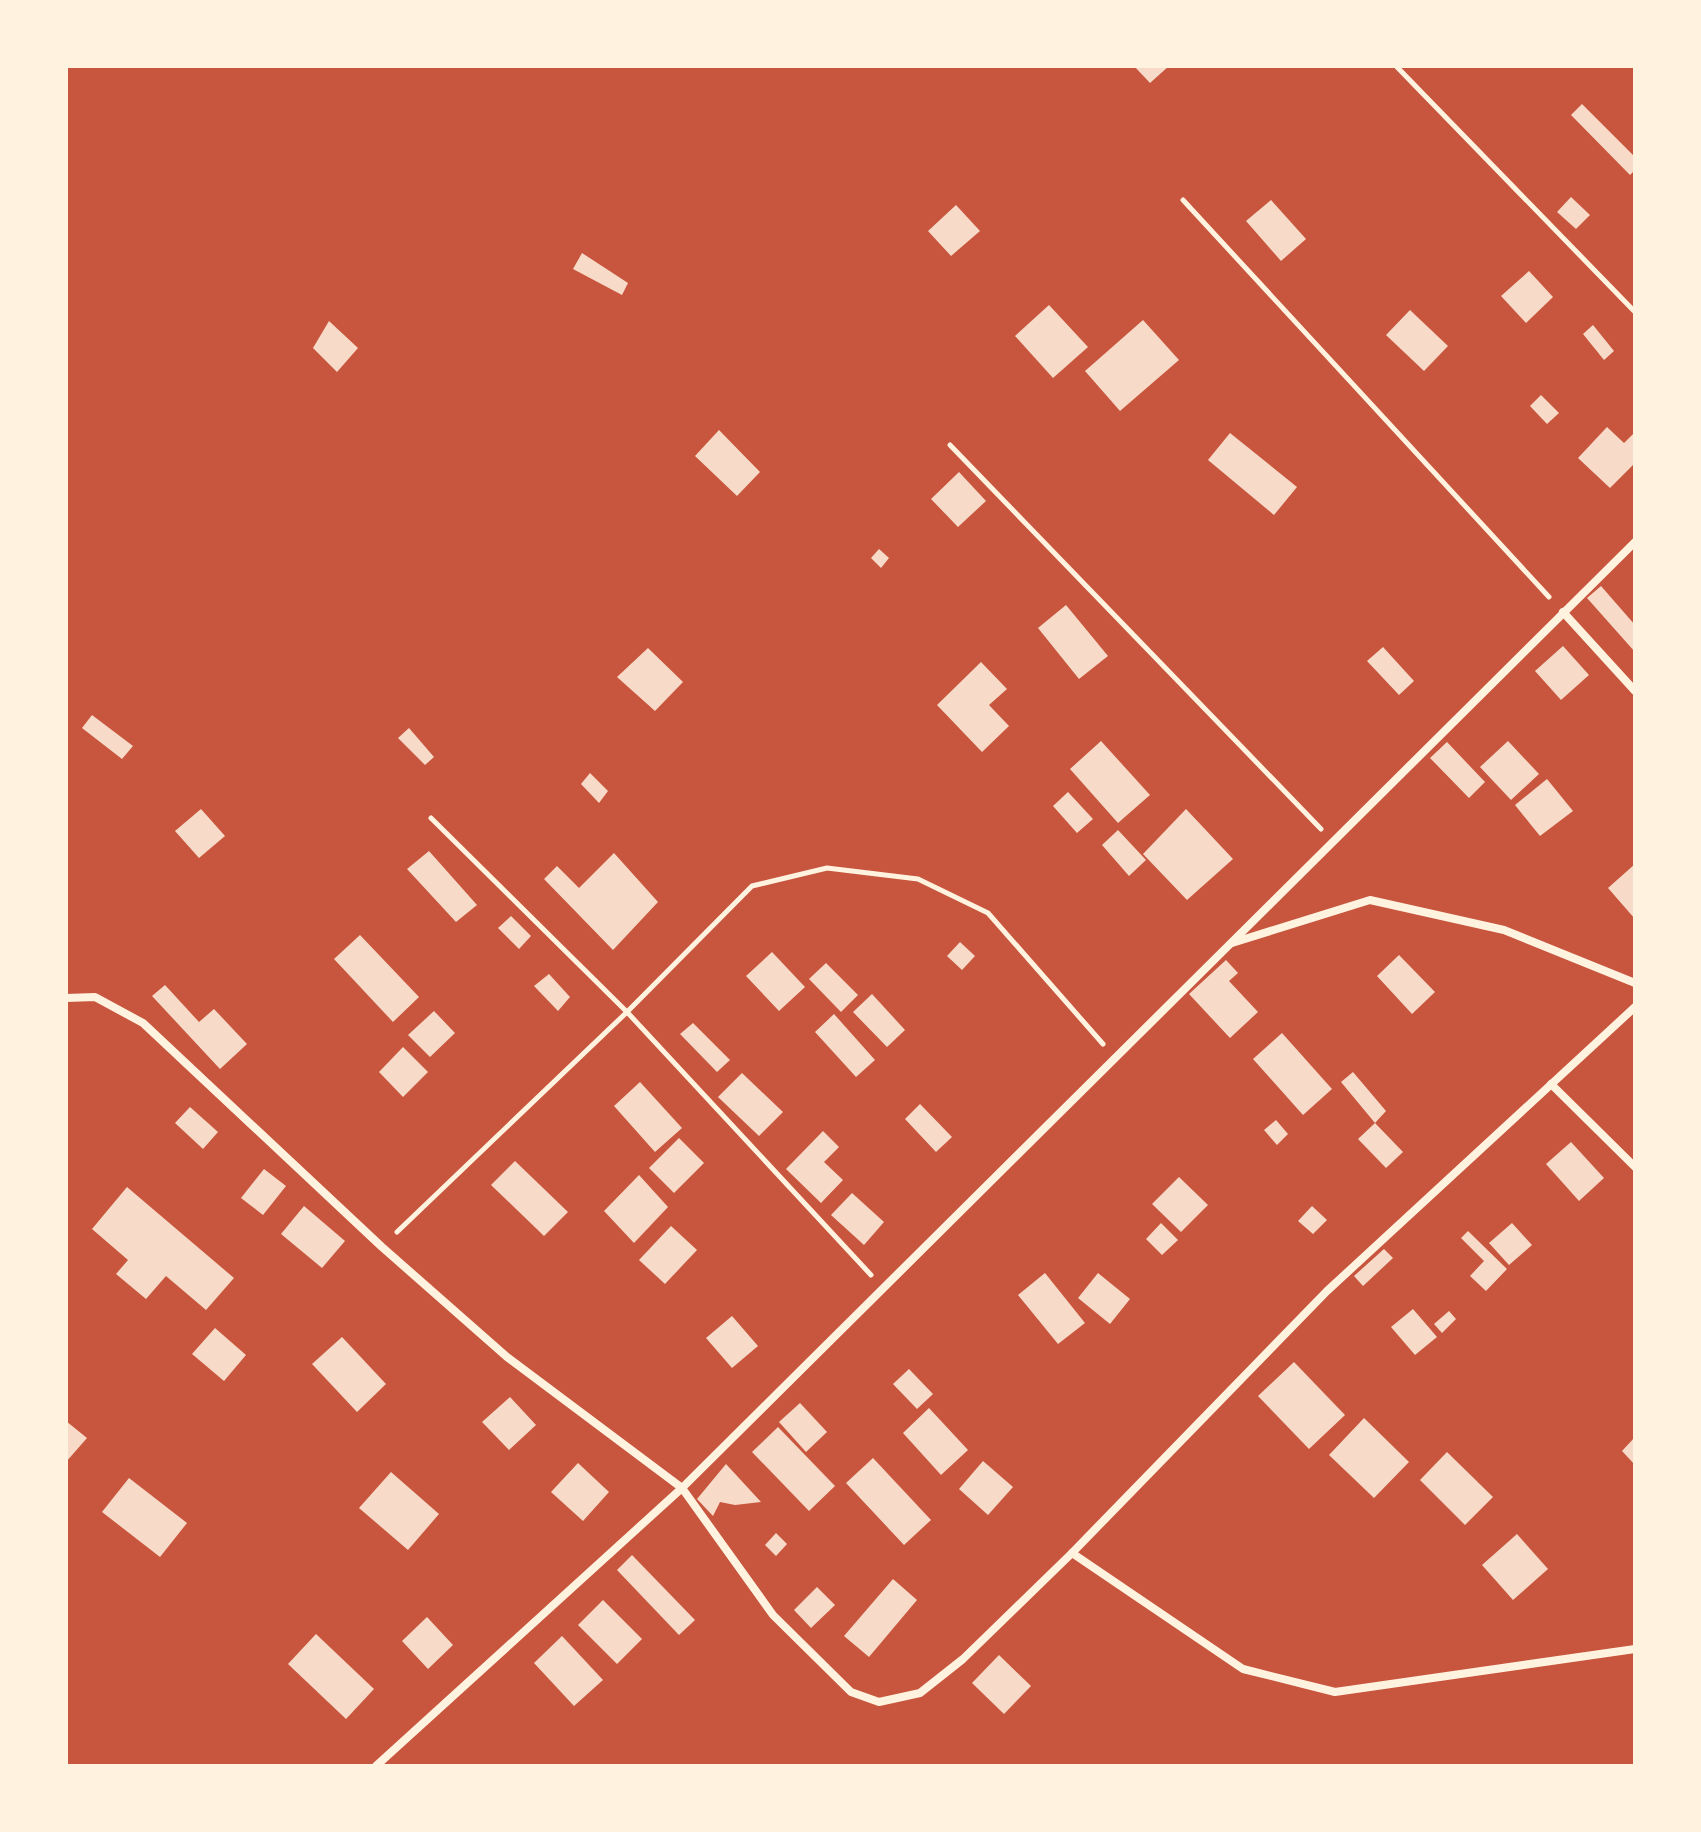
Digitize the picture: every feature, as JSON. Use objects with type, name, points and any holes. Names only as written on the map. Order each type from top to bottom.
[{"type":"street","points":[[376,1766],[682,1488],[1635,542]]},
{"type":"street","points":[[1563,612],[1635,691]]},
{"type":"street","points":[[1228,945],[1370,900],[1504,930],[1635,983]]},
{"type":"street","points":[[66,998],[95,997],[143,1023],[382,1247],[507,1357],[682,1488],[773,1615],[851,1692],[879,1702],[920,1693],[963,1659],[1072,1553],[1327,1291],[1635,1007]]},
{"type":"street","points":[[1551,1084],[1635,1167]]},
{"type":"street","points":[[1072,1553],[1243,1669],[1335,1692],[1635,1649]]},
{"type":"path","points":[[1396,66],[1635,312]]},
{"type":"path","points":[[1183,200],[1563,612]]},
{"type":"path","points":[[950,445],[1332,841]]},
{"type":"path","points":[[431,818],[627,1012],[883,1288]]},
{"type":"path","points":[[382,1247],[627,1012],[752,886],[827,868],[918,879],[988,913],[1115,1058]]},
{"type":"building","points":[[1134,66],[1169,66],[1150,83]]},
{"type":"building","points":[[1582,104],[1635,157],[1635,170],[1630,175],[1571,115]]},
{"type":"building","points":[[1571,197],[1590,215],[1576,229],[1557,212]]},
{"type":"building","points":[[1271,200],[1306,239],[1281,261],[1246,221]]},
{"type":"building","points":[[956,205],[980,231],[951,256],[928,231]]},
{"type":"building","points":[[582,253],[628,283],[622,295],[573,269]]},
{"type":"building","points":[[1529,271],[1553,297],[1526,323],[1501,296]]},
{"type":"building","points":[[1049,305],[1088,347],[1053,378],[1015,336]]},
{"type":"building","points":[[1410,310],[1448,346],[1424,371],[1386,335]]},
{"type":"building","points":[[1143,320],[1179,360],[1120,411],[1085,371]]},
{"type":"building","points":[[329,321],[358,348],[337,372],[313,348]]},
{"type":"building","points":[[1593,325],[1614,351],[1604,360],[1583,334]]},
{"type":"building","points":[[1541,395],[1559,413],[1547,424],[1530,406]]},
{"type":"building","points":[[1607,427],[1624,443],[1635,432],[1635,463],[1610,488],[1578,458]]},
{"type":"building","points":[[719,430],[760,472],[737,496],[695,456]]},
{"type":"building","points":[[1230,433],[1297,487],[1274,515],[1208,460]]},
{"type":"building","points":[[959,472],[986,501],[958,527],[931,499]]},
{"type":"building","points":[[879,549],[889,558],[881,568],[871,558]]},
{"type":"building","points":[[1601,586],[1635,625],[1635,652],[1587,598]]},
{"type":"building","points":[[1066,605],[1108,656],[1079,679],[1038,628]]},
{"type":"building","points":[[1563,646],[1589,675],[1561,700],[1535,671]]},
{"type":"building","points":[[1383,647],[1414,681],[1399,695],[1367,661]]},
{"type":"building","points":[[648,648],[683,682],[655,711],[617,677]]},
{"type":"building","points":[[981,662],[1007,689],[989,705],[1009,726],[982,752],[937,705]]},
{"type":"building","points":[[92,715],[133,746],[122,759],[82,728]]},
{"type":"building","points":[[409,728],[434,757],[425,765],[398,738]]},
{"type":"building","points":[[1101,741],[1150,795],[1118,823],[1070,769]]},
{"type":"building","points":[[1508,741],[1539,774],[1511,800],[1480,767]]},
{"type":"building","points":[[1447,742],[1485,782],[1469,798],[1430,758]]},
{"type":"building","points":[[590,773],[608,791],[599,803],[581,784]]},
{"type":"building","points":[[1547,779],[1573,811],[1540,836],[1515,805]]},
{"type":"building","points":[[1068,792],[1093,819],[1077,833],[1053,806]]},
{"type":"building","points":[[201,809],[225,836],[199,858],[175,831]]},
{"type":"building","points":[[1186,809],[1233,859],[1187,900],[1143,854]]},
{"type":"building","points":[[1118,830],[1146,860],[1129,876],[1102,845]]},
{"type":"building","points":[[429,851],[477,905],[456,922],[407,869]]},
{"type":"building","points":[[614,853],[658,902],[613,950],[544,879],[557,866],[579,888]]},
{"type":"building","points":[[1635,864],[1635,919],[1608,888]]},
{"type":"building","points":[[511,916],[531,936],[519,949],[498,928]]},
{"type":"building","points":[[360,935],[419,997],[393,1022],[334,959]]},
{"type":"building","points":[[960,942],[975,956],[962,970],[947,956]]},
{"type":"building","points":[[772,952],[805,987],[779,1011],[746,976]]},
{"type":"building","points":[[1399,955],[1435,992],[1412,1014],[1377,976]]},
{"type":"building","points":[[1226,960],[1238,973],[1229,981],[1258,1012],[1230,1038],[1189,994]]},
{"type":"building","points":[[826,963],[858,995],[841,1012],[809,979]]},
{"type":"building","points":[[549,974],[570,997],[558,1011],[534,986]]},
{"type":"building","points":[[165,985],[199,1022],[214,1009],[247,1044],[220,1069],[152,996]]},
{"type":"building","points":[[872,994],[905,1030],[887,1047],[853,1012]]},
{"type":"building","points":[[434,1011],[455,1033],[430,1057],[408,1035]]},
{"type":"building","points":[[834,1014],[875,1060],[856,1077],[815,1032]]},
{"type":"building","points":[[693,1023],[730,1060],[717,1072],[680,1034]]},
{"type":"building","points":[[1282,1033],[1332,1089],[1303,1115],[1253,1059]]},
{"type":"building","points":[[403,1047],[428,1072],[403,1097],[379,1072]]},
{"type":"building","points":[[1353,1072],[1386,1111],[1375,1123],[1341,1082]]},
{"type":"building","points":[[742,1073],[783,1112],[759,1136],[718,1097]]},
{"type":"building","points":[[640,1082],[682,1128],[655,1152],[614,1106]]},
{"type":"building","points":[[920,1104],[952,1137],[936,1152],[905,1119]]},
{"type":"building","points":[[190,1107],[218,1132],[203,1149],[175,1123]]},
{"type":"building","points":[[1276,1120],[1288,1134],[1277,1145],[1264,1130]]},
{"type":"building","points":[[1375,1123],[1403,1152],[1386,1168],[1358,1139]]},
{"type":"building","points":[[823,1131],[839,1147],[824,1162],[843,1180],[821,1203],[786,1169]]},
{"type":"building","points":[[679,1138],[704,1163],[674,1193],[649,1168]]},
{"type":"building","points":[[1571,1142],[1604,1178],[1579,1201],[1546,1164]]},
{"type":"building","points":[[515,1161],[568,1212],[544,1236],[491,1185]]},
{"type":"building","points":[[264,1169],[286,1186],[263,1215],[241,1198]]},
{"type":"building","points":[[639,1175],[668,1207],[634,1243],[604,1211]]},
{"type":"building","points":[[1179,1177],[1208,1205],[1181,1232],[1152,1204]]},
{"type":"building","points":[[127,1187],[234,1278],[206,1310],[166,1276],[146,1299],[116,1274],[128,1260],[92,1229]]},
{"type":"building","points":[[852,1193],[884,1222],[864,1245],[831,1215]]},
{"type":"building","points":[[304,1206],[345,1241],[322,1268],[281,1234]]},
{"type":"building","points":[[1312,1206],[1327,1220],[1313,1234],[1298,1221]]},
{"type":"building","points":[[1161,1223],[1178,1240],[1162,1255],[1146,1239]]},
{"type":"building","points":[[1512,1223],[1532,1245],[1509,1265],[1489,1243]]},
{"type":"building","points":[[671,1226],[697,1250],[665,1284],[639,1260]]},
{"type":"building","points":[[1468,1231],[1507,1269],[1486,1291],[1470,1276],[1484,1261],[1461,1238]]},
{"type":"building","points":[[1384,1249],[1393,1258],[1363,1286],[1354,1276]]},
{"type":"building","points":[[1045,1273],[1085,1323],[1058,1344],[1018,1295]]},
{"type":"building","points":[[1098,1273],[1130,1299],[1110,1324],[1078,1298]]},
{"type":"building","points":[[1413,1309],[1437,1337],[1415,1355],[1391,1327]]},
{"type":"building","points":[[1449,1311],[1456,1319],[1442,1333],[1434,1324]]},
{"type":"building","points":[[732,1316],[758,1346],[732,1368],[706,1338]]},
{"type":"building","points":[[215,1328],[246,1355],[224,1381],[192,1354]]},
{"type":"building","points":[[342,1337],[386,1384],[357,1412],[312,1364]]},
{"type":"building","points":[[1294,1362],[1345,1415],[1309,1449],[1258,1396]]},
{"type":"building","points":[[909,1369],[933,1394],[917,1409],[893,1384]]},
{"type":"building","points":[[510,1397],[536,1425],[509,1450],[482,1422]]},
{"type":"building","points":[[800,1403],[827,1432],[806,1452],[779,1422]]},
{"type":"building","points":[[929,1408],[968,1450],[941,1475],[903,1433]]},
{"type":"building","points":[[1364,1418],[1409,1462],[1374,1498],[1329,1455]]},
{"type":"building","points":[[66,1421],[87,1438],[66,1462]]},
{"type":"building","points":[[778,1427],[835,1486],[809,1511],[752,1452]]},
{"type":"building","points":[[1635,1437],[1635,1465],[1622,1451]]},
{"type":"building","points":[[1447,1452],[1493,1497],[1465,1525],[1420,1480]]},
{"type":"building","points":[[873,1458],[931,1520],[904,1545],[846,1483]]},
{"type":"building","points":[[983,1461],[1013,1487],[988,1515],[959,1489]]},
{"type":"building","points":[[578,1463],[609,1492],[583,1521],[551,1492]]},
{"type":"building","points":[[726,1464],[761,1502],[735,1505],[720,1502],[713,1516],[697,1499]]},
{"type":"building","points":[[391,1472],[439,1514],[408,1550],[359,1508]]},
{"type":"building","points":[[129,1478],[187,1523],[160,1557],[102,1512]]},
{"type":"building","points":[[776,1533],[787,1544],[776,1556],[765,1545]]},
{"type":"building","points":[[1517,1534],[1548,1569],[1513,1600],[1482,1565]]},
{"type":"building","points":[[632,1555],[695,1620],[679,1635],[617,1570]]},
{"type":"building","points":[[893,1579],[917,1600],[869,1657],[844,1636]]},
{"type":"building","points":[[817,1587],[835,1605],[811,1628],[794,1610]]},
{"type":"building","points":[[603,1600],[642,1639],[617,1664],[578,1625]]},
{"type":"building","points":[[427,1617],[453,1645],[428,1669],[402,1641]]},
{"type":"building","points":[[316,1634],[374,1689],[346,1719],[288,1664]]},
{"type":"building","points":[[562,1636],[603,1680],[574,1706],[534,1663]]},
{"type":"building","points":[[999,1655],[1031,1686],[1004,1714],[972,1683]]}]
